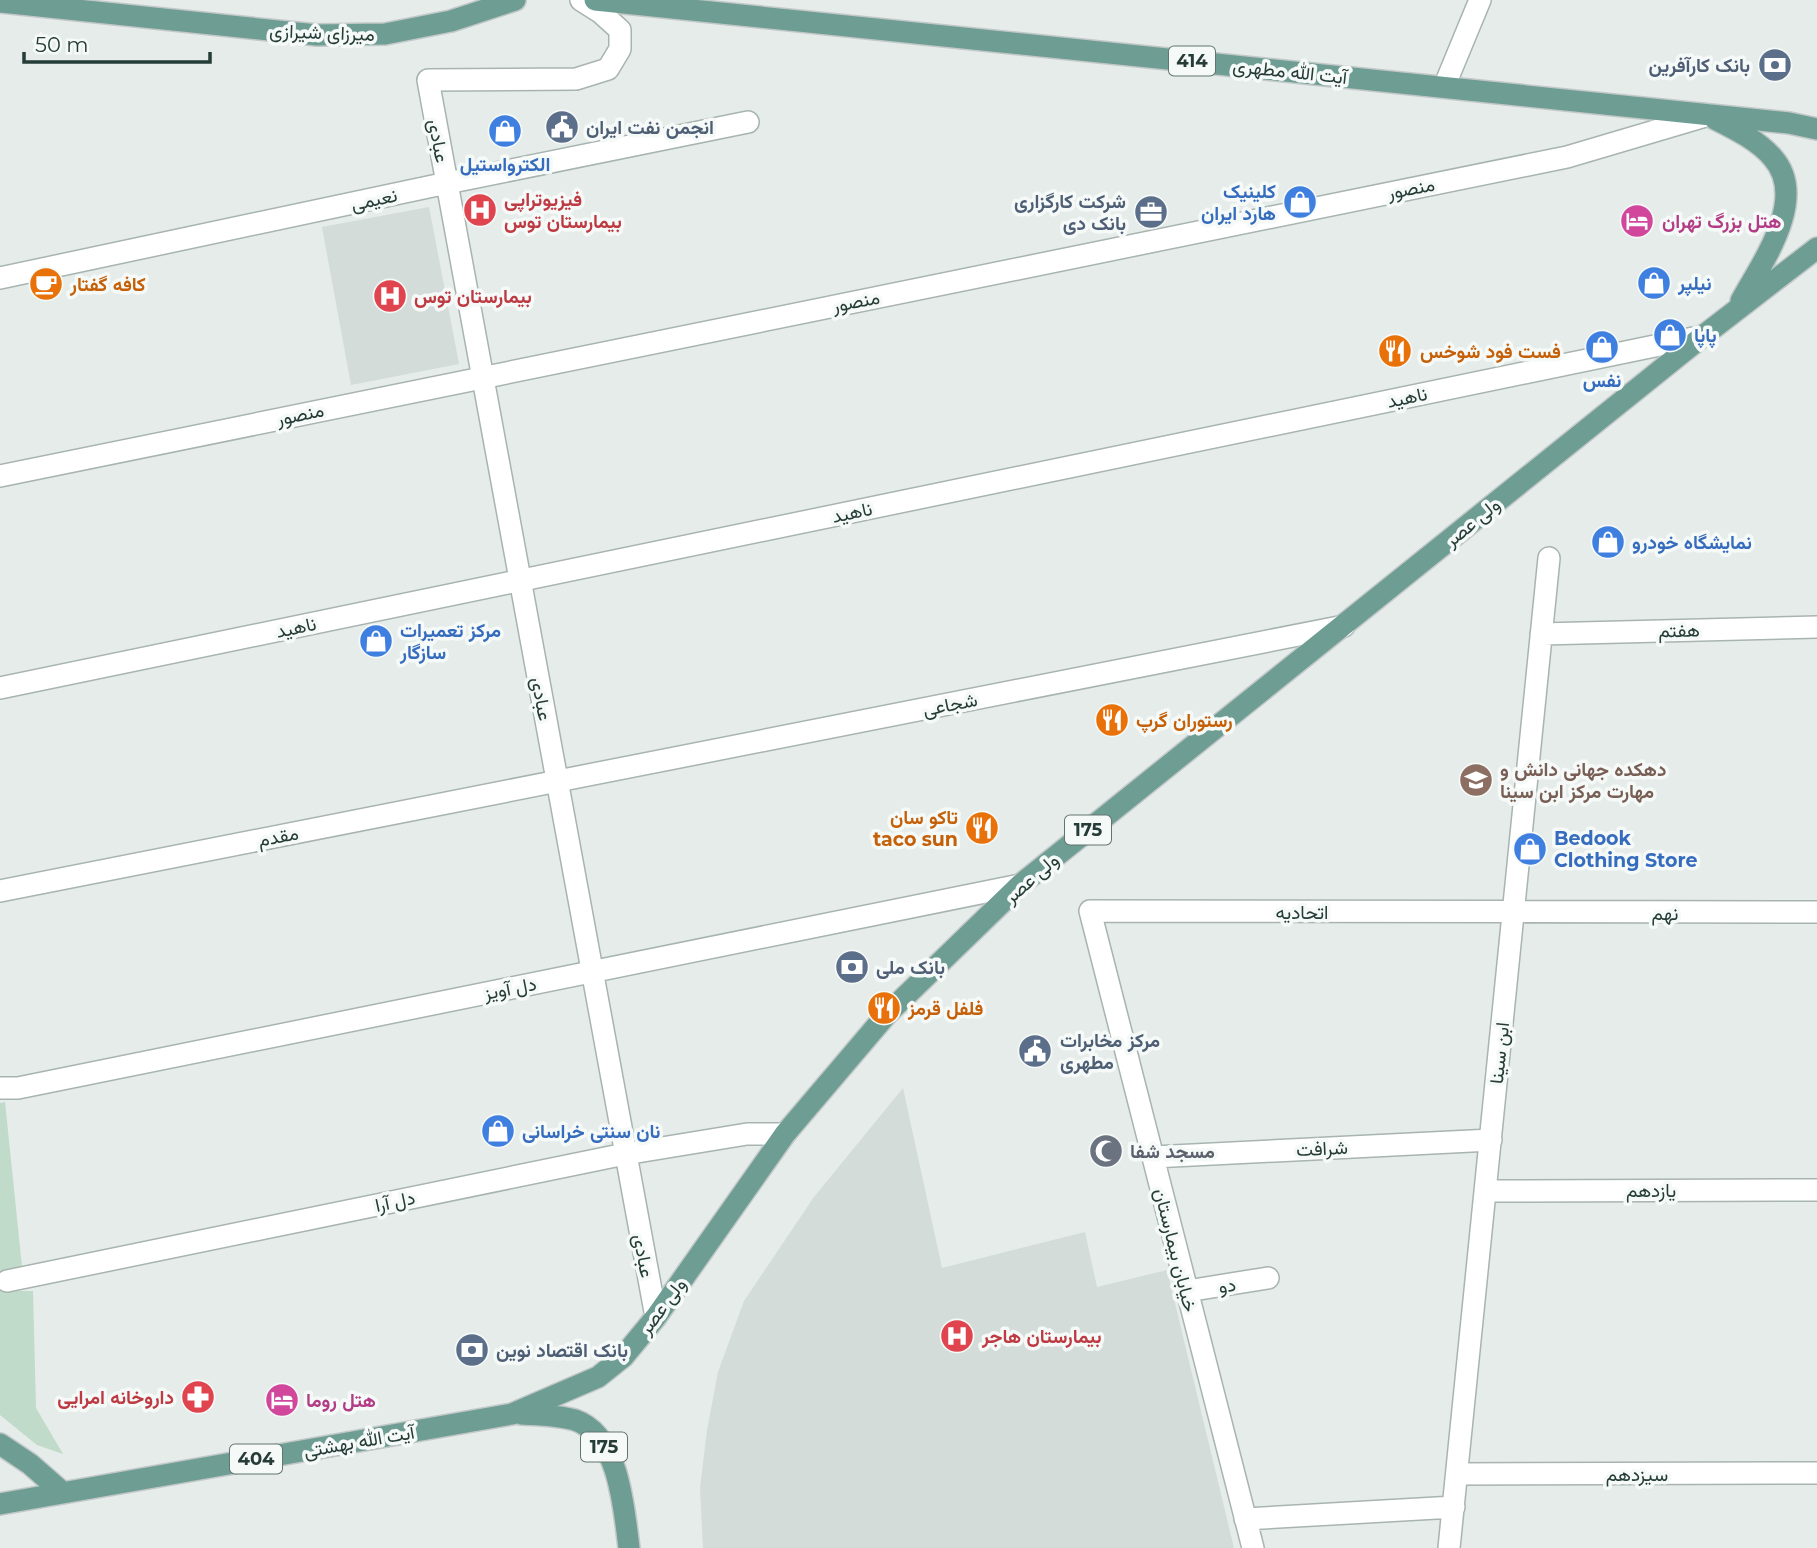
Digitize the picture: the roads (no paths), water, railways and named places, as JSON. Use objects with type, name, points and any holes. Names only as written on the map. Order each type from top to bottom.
[{"type":"main road","name":"میرزای شیرازی","points":[[0,2],[317,35],[385,34],[451,21],[515,0]]},
{"type":"main road","name":"آیت الله مطهری","points":[[594,0],[666,4],[1790,123],[1817,129]]},
{"type":"main road","points":[[1709,115],[1756,143],[1774,158],[1780,167],[1786,192],[1786,207],[1780,228],[1737,309]]},
{"type":"main road","points":[[1790,123],[1817,121]]},
{"type":"main road","name":"ولی عصر","points":[[512,1414],[598,1377],[623,1357],[656,1317],[785,1134],[887,1014],[1020,885],[1703,336],[1817,248]]},
{"type":"main road","name":"آیت الله بهشتی","points":[[0,1504],[512,1414]]},
{"type":"main road","name":"175","points":[[512,1414],[574,1420],[586,1425],[595,1434],[615,1469],[629,1548]]},
{"type":"main road","points":[[0,1444],[30,1464],[62,1492]]},
{"type":"street","name":"عبادی","points":[[581,0],[620,30],[620,49],[608,69],[576,79],[428,80],[656,1317]]},
{"type":"street","points":[[1444,87],[1479,0]]},
{"type":"street","name":"منصور","points":[[0,476],[1567,157],[1709,115]]},
{"type":"street","name":"نعیمی","points":[[0,278],[748,122]]},
{"type":"street","name":"ناهید","points":[[0,688],[1703,336]]},
{"type":"street","name":"ابن سینا","points":[[1450,1548],[1549,558]]},
{"type":"street","name":"شجاعی","points":[[557,781],[1344,626]]},
{"type":"street","name":"هفتم","points":[[1541,634],[1817,627]]},
{"type":"street","name":"مقدم","points":[[0,891],[557,781]]},
{"type":"street","name":"دل آویز","points":[[0,1088],[18,1088],[1020,885]]},
{"type":"street","name":"اتحادیه","points":[[1090,911],[1514,913]]},
{"type":"street","name":"خیابان بیمارستان","points":[[1090,911],[1253,1548]]},
{"type":"street","name":"نهم","points":[[1514,913],[1817,912]]},
{"type":"street","name":"دل آرا","points":[[7,1281],[625,1154],[747,1134],[785,1134]]},
{"type":"street","name":"شرافت","points":[[1153,1157],[1490,1140]]},
{"type":"street","name":"یازدهم","points":[[1485,1191],[1817,1190]]},
{"type":"street","name":"دو","points":[[1187,1291],[1268,1278]]},
{"type":"street","name":"سیزدهم","points":[[1457,1474],[1817,1473]]},
{"type":"street","points":[[1245,1519],[1454,1507]]},
{"type":"place","name":"بانک کارآفرین","points":[[1775,65]]},
{"type":"place","name":"انجمن نفت ایران","points":[[562,127]]},
{"type":"place","name":"الکترواستیل","points":[[505,131]]},
{"type":"place","name":"کلینیک هارد ایران","points":[[1300,202]]},
{"type":"place","name":"فیزیوتراپی بیمارستان توس","points":[[480,210]]},
{"type":"place","name":"شرکت کارگزاری بانک دی","points":[[1151,212]]},
{"type":"place","name":"هتل بزرگ تهران","points":[[1637,221]]},
{"type":"place","name":"نیلپر","points":[[1654,283]]},
{"type":"place","name":"کافه گفتار","points":[[46,284]]},
{"type":"place","name":"بیمارستان توس","points":[[390,296]]},
{"type":"place","name":"پاپا","points":[[1670,335]]},
{"type":"place","name":"نفس","points":[[1602,347]]},
{"type":"place","name":"فست فود شوخس","points":[[1395,351]]},
{"type":"place","name":"نمایشگاه خودرو","points":[[1608,542]]},
{"type":"place","name":"مرکز تعمیرات سازگار","points":[[376,641]]},
{"type":"place","name":"رستوران گرپ","points":[[1112,720]]},
{"type":"place","name":"دهکده جهانی دانش و مهارت مرکز ابن سینا","points":[[1476,780]]},
{"type":"place","name":"تاکو سان taco sun","points":[[982,828]]},
{"type":"place","name":"Bedook Clothing Store","points":[[1530,849]]},
{"type":"place","name":"بانک ملی","points":[[852,967]]},
{"type":"place","name":"فلفل‌ قرمز","points":[[884,1008]]},
{"type":"place","name":"مرکز مخابرات مطهری","points":[[1035,1051]]},
{"type":"place","name":"نان سنتی خراسانی","points":[[498,1131]]},
{"type":"place","name":"مسجد شفا","points":[[1106,1151]]},
{"type":"place","name":"بیمارستان هاجر","points":[[957,1336]]},
{"type":"place","name":"بانک اقتصاد نوین","points":[[472,1350]]},
{"type":"place","name":"داروخانه امرایی","points":[[198,1397]]},
{"type":"place","name":"هتل روما","points":[[282,1400]]}]
